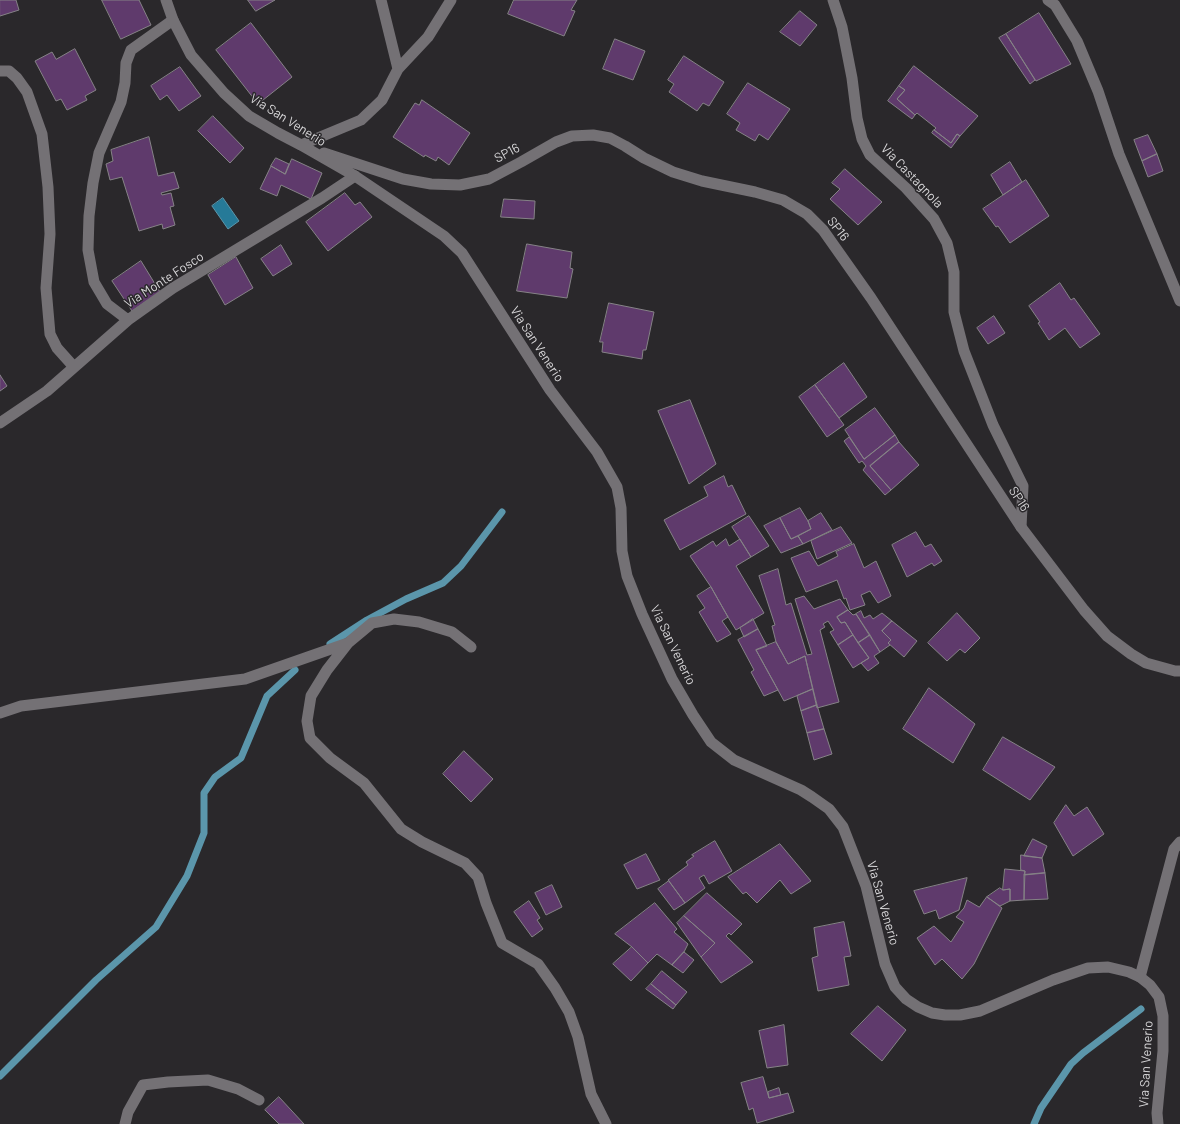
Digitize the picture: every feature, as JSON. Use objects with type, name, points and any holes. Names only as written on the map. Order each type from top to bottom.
[{"type":"street","name":"Via San Venerio","points":[[166,0],[173,20],[191,55],[224,93],[249,116],[354,176],[444,236],[462,253],[550,390],[597,452],[617,488],[622,508],[622,551],[627,576],[642,614],[672,679],[693,715],[711,742],[734,760],[801,790],[830,809],[846,834],[866,886],[885,964],[895,986],[906,999],[918,1007],[932,1013],[960,1015],[980,1011],[1054,980],[1088,968],[1108,967],[1129,972],[1140,977],[1150,985],[1159,997],[1163,1016],[1163,1051],[1158,1124]]},
{"type":"street","points":[[381,0],[398,69]]},
{"type":"street","points":[[301,145],[361,120],[382,100],[398,69],[428,37],[450,0]]},
{"type":"street","name":"Via Castagnola","points":[[833,0],[842,27],[852,78],[857,118],[862,138],[870,155],[906,188],[934,219],[947,244],[954,272],[954,312],[964,351],[993,425],[1023,486],[1020,527]]},
{"type":"street","points":[[1048,0],[1054,5],[1076,41],[1098,91],[1119,154],[1180,301]]},
{"type":"street","points":[[128,320],[107,304],[94,282],[88,250],[88,216],[99,153],[121,102],[125,83],[126,63],[131,50],[173,20]]},
{"type":"street","points":[[0,71],[9,71],[17,78],[28,92],[42,134],[48,186],[50,234],[46,288],[50,334],[57,348],[74,367]]},
{"type":"street","name":"SP16","points":[[301,145],[403,179],[430,184],[460,185],[489,179],[556,142],[572,136],[593,135],[610,138],[644,158],[673,172],[702,181],[755,192],[783,200],[807,214],[823,230],[871,298],[1020,527],[1084,610],[1107,636],[1131,654],[1146,663],[1180,672]]},
{"type":"street","name":"Via Monte Fosco","points":[[0,423],[47,391],[128,320],[173,288],[293,214],[322,198],[354,176]]},
{"type":"street","points":[[471,647],[452,632],[419,622],[394,619],[372,623],[348,643],[327,670],[311,696],[307,721],[310,738],[330,758],[364,783],[401,829],[422,842],[465,863],[478,876],[486,903],[502,943],[538,964],[555,988],[569,1012],[578,1037],[591,1094],[606,1124]]},
{"type":"street","points":[[0,713],[21,706],[245,679],[348,643]]},
{"type":"street","points":[[1140,977],[1174,849],[1180,842]]},
{"type":"street","points":[[125,1124],[128,1112],[143,1086],[168,1082],[208,1080],[238,1089],[259,1100]]},
{"type":"water","points":[[223,198],[239,221],[228,229],[212,206]]},
{"type":"building","points":[[0,0],[16,0],[19,10],[0,16]]},
{"type":"building","points":[[102,0],[139,0],[151,25],[121,39]]},
{"type":"building","points":[[248,0],[275,0],[256,11]]},
{"type":"building","points":[[514,0],[577,0],[571,10],[575,11],[564,36],[508,14]]},
{"type":"building","points":[[800,11],[817,25],[800,46],[780,32]]},
{"type":"building","points":[[1039,13],[1071,64],[1036,81],[1006,34]]},
{"type":"building","points":[[251,23],[292,77],[258,104],[216,50]]},
{"type":"building","points":[[1006,34],[1035,80],[1030,84],[999,38]]},
{"type":"building","points":[[615,39],[645,51],[633,80],[603,69]]},
{"type":"building","points":[[75,49],[96,90],[85,96],[87,100],[67,110],[61,99],[56,101],[35,61],[52,52],[56,59]]},
{"type":"building","points":[[684,56],[724,82],[709,106],[703,103],[697,111],[669,92],[674,84],[668,80]]},
{"type":"building","points":[[914,66],[978,116],[960,136],[957,134],[951,143],[934,130],[936,128],[917,113],[915,115],[897,99],[905,90],[899,86]]},
{"type":"building","points":[[180,67],[201,96],[179,111],[167,95],[160,100],[151,86]]},
{"type":"building","points":[[748,83],[790,109],[768,140],[759,134],[755,141],[736,130],[740,123],[727,114]]},
{"type":"building","points":[[899,86],[905,90],[897,99],[915,115],[912,119],[888,101]]},
{"type":"building","points":[[422,100],[470,133],[449,165],[438,157],[436,161],[425,155],[424,157],[393,137],[415,103],[419,105]]},
{"type":"building","points":[[213,116],[244,148],[230,163],[198,131]]},
{"type":"building","points":[[934,130],[951,143],[957,134],[960,136],[951,148],[932,133]]},
{"type":"building","points":[[1148,135],[1157,154],[1142,161],[1134,140]]},
{"type":"building","points":[[149,137],[158,176],[174,172],[179,188],[161,193],[162,195],[171,193],[174,206],[170,207],[175,225],[163,229],[162,224],[139,231],[122,177],[110,180],[106,164],[113,161],[111,150]]},
{"type":"building","points":[[1157,154],[1163,171],[1148,177],[1142,161]]},
{"type":"building","points":[[276,158],[289,164],[285,174],[271,166]]},
{"type":"building","points":[[292,159],[322,173],[311,199],[281,185],[277,196],[260,189],[271,166],[285,174]]},
{"type":"building","points":[[1010,162],[1022,182],[1003,195],[991,175]]},
{"type":"building","points":[[845,169],[882,202],[858,225],[830,199],[840,189],[832,183]]},
{"type":"building","points":[[1026,180],[1049,216],[1010,243],[983,209]]},
{"type":"building","points":[[345,193],[355,205],[360,202],[372,217],[328,251],[306,222]]},
{"type":"building","points":[[504,199],[535,201],[534,219],[501,217]]},
{"type":"building","points":[[527,244],[572,252],[570,268],[573,269],[567,298],[517,291]]},
{"type":"building","points":[[281,245],[292,264],[273,276],[261,259]]},
{"type":"building","points":[[236,257],[253,288],[225,305],[208,275]]},
{"type":"building","points":[[141,261],[160,292],[132,311],[112,281]]},
{"type":"building","points":[[1060,283],[1071,300],[1074,298],[1100,334],[1080,348],[1065,328],[1049,340],[1038,323],[1040,322],[1029,306]]},
{"type":"building","points":[[609,303],[654,312],[646,350],[643,350],[642,359],[602,352],[603,342],[600,342]]},
{"type":"building","points":[[994,316],[1005,333],[988,344],[977,328]]},
{"type":"building","points":[[844,363],[867,397],[839,418],[815,385]]},
{"type":"building","points":[[0,375],[7,386],[0,391]]},
{"type":"building","points":[[815,385],[844,425],[827,437],[799,397]]},
{"type":"building","points":[[690,400],[716,464],[689,484],[658,411]]},
{"type":"building","points":[[875,408],[895,435],[864,459],[845,430]]},
{"type":"building","points":[[895,435],[899,442],[870,466],[891,490],[885,495],[863,470],[866,466],[862,461],[859,463],[844,441],[849,437],[864,459]]},
{"type":"building","points":[[899,442],[919,465],[891,490],[870,466]]},
{"type":"building","points":[[724,476],[728,487],[732,485],[746,514],[680,550],[664,520],[708,496],[704,487]]},
{"type":"building","points":[[800,508],[811,529],[791,539],[780,518]]},
{"type":"building","points":[[821,513],[832,530],[803,544],[798,536],[811,529],[808,521]]},
{"type":"building","points":[[749,516],[769,546],[751,557],[732,527]]},
{"type":"building","points":[[780,518],[791,539],[798,536],[803,544],[781,553],[764,526]]},
{"type":"building","points":[[841,527],[852,543],[817,559],[811,541]]},
{"type":"building","points":[[916,532],[925,547],[931,544],[942,561],[934,566],[932,563],[907,577],[892,545]]},
{"type":"building","points":[[726,539],[729,546],[740,539],[751,557],[736,566],[764,613],[736,630],[711,587],[690,556],[713,541],[716,546]]},
{"type":"building","points":[[854,544],[864,568],[876,561],[891,596],[878,603],[870,591],[861,595],[865,605],[850,610],[837,580],[806,592],[791,558],[809,551],[818,566],[838,556],[836,552]]},
{"type":"building","points":[[778,569],[786,605],[791,603],[807,655],[812,654],[795,599],[804,596],[814,609],[840,599],[848,610],[837,617],[841,623],[845,622],[853,635],[838,645],[830,632],[834,630],[828,621],[823,624],[825,627],[820,630],[839,702],[817,708],[805,656],[788,664],[776,642],[772,626],[775,625],[759,576]]},
{"type":"building","points":[[711,587],[728,617],[722,621],[731,634],[717,642],[699,612],[705,608],[697,596]]},
{"type":"building","points":[[848,610],[853,615],[856,614],[870,635],[858,643],[845,622],[841,623],[837,617]]},
{"type":"building","points":[[861,611],[864,618],[870,615],[873,619],[882,613],[892,621],[882,631],[891,640],[888,643],[890,645],[880,652],[856,614]]},
{"type":"building","points":[[957,613],[980,638],[965,653],[960,649],[947,661],[928,643]]},
{"type":"building","points":[[753,619],[758,629],[744,637],[740,628]]},
{"type":"building","points":[[892,621],[917,641],[904,657],[888,643],[891,640],[882,631]]},
{"type":"building","points":[[758,629],[767,646],[756,650],[778,690],[764,696],[751,672],[754,670],[738,640]]},
{"type":"building","points":[[853,635],[869,658],[853,668],[838,645]]},
{"type":"building","points":[[870,635],[880,652],[874,656],[879,663],[868,671],[861,663],[869,658],[858,643]]},
{"type":"building","points":[[776,642],[788,664],[805,656],[813,689],[784,701],[756,650]]},
{"type":"building","points":[[929,688],[975,724],[953,763],[903,729]]},
{"type":"building","points":[[813,689],[817,705],[801,711],[797,696]]},
{"type":"building","points":[[817,705],[824,729],[807,733],[801,711]]},
{"type":"building","points":[[824,729],[832,754],[814,760],[807,733]]},
{"type":"building","points":[[1003,737],[1055,767],[1030,800],[983,770]]},
{"type":"building","points":[[464,751],[493,779],[471,802],[443,774]]},
{"type":"building","points":[[1066,805],[1074,816],[1087,807],[1104,834],[1073,856],[1054,823]]},
{"type":"building","points":[[1033,839],[1047,846],[1042,858],[1024,856]]},
{"type":"building","points":[[715,841],[732,871],[709,884],[704,875],[699,878],[705,888],[685,903],[668,880],[688,865],[686,862],[694,856],[692,855]]},
{"type":"building","points":[[780,844],[811,881],[791,894],[780,880],[757,903],[746,892],[743,894],[728,877]]},
{"type":"building","points":[[646,854],[660,880],[637,889],[624,865]]},
{"type":"building","points":[[1021,855],[1042,858],[1045,873],[1024,875],[1025,871],[1021,870]]},
{"type":"building","points":[[1005,869],[1025,871],[1024,900],[1010,901],[1010,889],[1003,890]]},
{"type":"building","points":[[1045,873],[1048,899],[1024,900],[1024,875]]},
{"type":"building","points":[[967,878],[959,910],[939,919],[936,910],[924,914],[914,891]]},
{"type":"building","points":[[669,881],[685,903],[674,910],[658,889]]},
{"type":"building","points":[[552,885],[562,907],[546,915],[535,893]]},
{"type":"building","points":[[1000,888],[1003,890],[1010,889],[1010,901],[1000,906],[987,897]]},
{"type":"building","points":[[707,893],[742,924],[731,935],[729,933],[726,936],[753,962],[721,983],[701,957],[715,943],[684,916]]},
{"type":"building","points":[[987,897],[1002,908],[974,964],[962,979],[942,959],[935,965],[917,938],[934,926],[951,942],[964,922],[956,917],[964,908],[967,900],[979,907]]},
{"type":"building","points":[[529,901],[540,918],[537,920],[543,929],[532,937],[514,912]]},
{"type":"building","points":[[655,903],[677,929],[674,932],[688,944],[684,952],[672,965],[657,954],[648,963],[632,947],[615,934]]},
{"type":"building","points":[[684,916],[715,943],[701,957],[677,923]]},
{"type":"building","points":[[844,922],[851,956],[844,957],[849,985],[818,991],[812,958],[818,956],[814,928]]},
{"type":"building","points":[[632,947],[648,963],[631,981],[613,964]]},
{"type":"building","points":[[684,952],[694,960],[683,973],[672,965]]},
{"type":"building","points":[[662,971],[687,992],[676,1005],[651,984]]},
{"type":"building","points":[[651,984],[676,1005],[673,1009],[646,989]]},
{"type":"building","points":[[878,1006],[906,1030],[882,1061],[851,1034]]},
{"type":"building","points":[[784,1025],[788,1065],[767,1068],[759,1031]]},
{"type":"building","points":[[763,1077],[769,1098],[788,1093],[794,1112],[757,1123],[753,1108],[749,1110],[741,1083]]},
{"type":"building","points":[[779,1088],[781,1095],[769,1098],[768,1092]]},
{"type":"building","points":[[279,1097],[304,1124],[279,1124],[265,1110]]},
{"type":"waterway","points":[[330,644],[367,620],[406,599],[443,583],[461,566],[502,512]]},
{"type":"waterway","points":[[0,1076],[96,980],[156,927],[187,876],[204,833],[204,793],[215,777],[241,758],[267,696],[295,670]]},
{"type":"waterway","points":[[1034,1124],[1041,1108],[1071,1064],[1083,1053],[1141,1009]]}]
